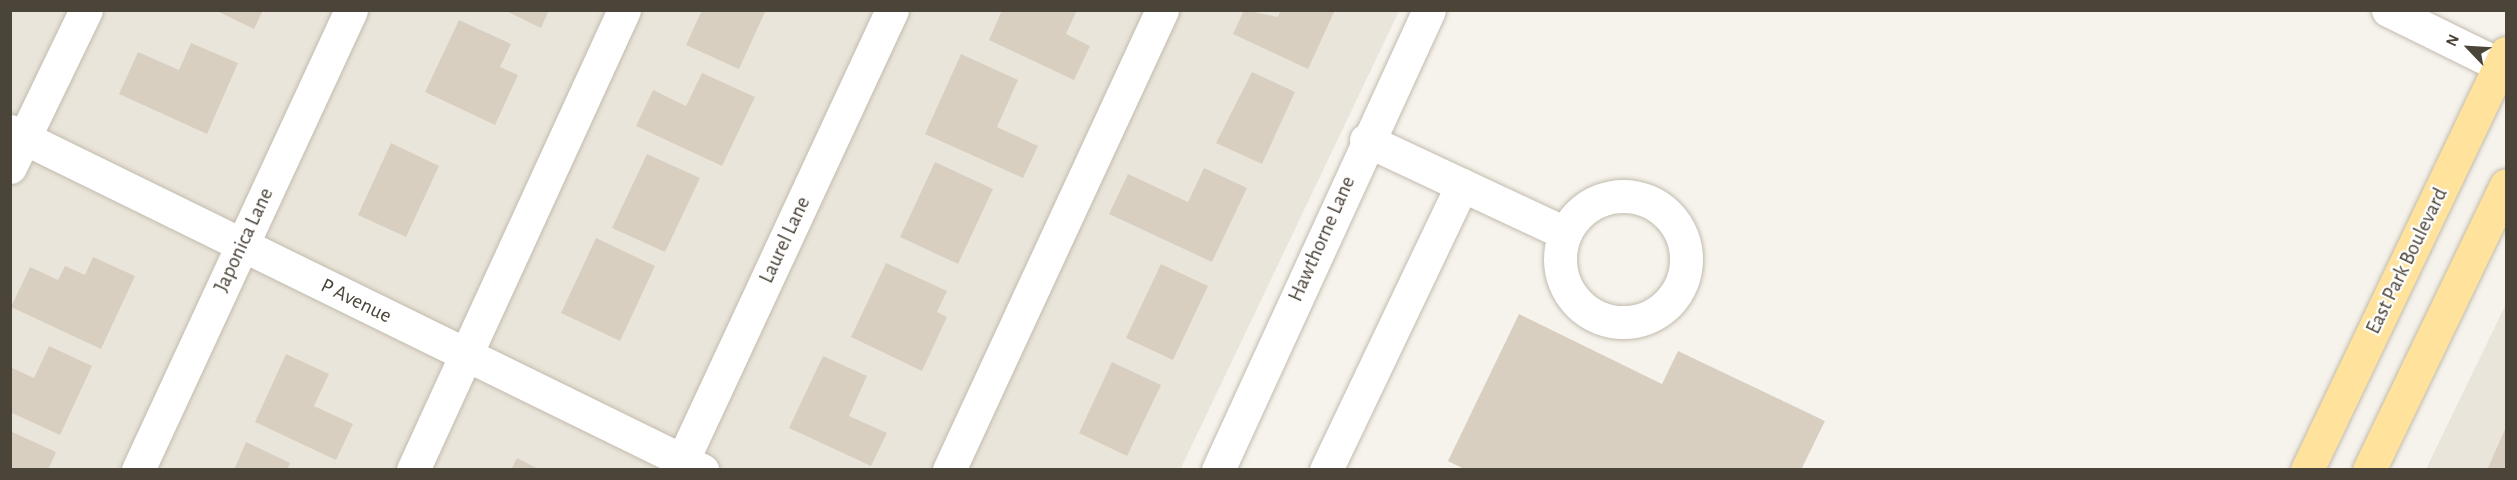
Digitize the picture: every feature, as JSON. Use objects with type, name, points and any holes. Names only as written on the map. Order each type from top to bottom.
[{"type":"main road","name":"East Park Boulevard","points":[[2307,470],[2505,62]]},
{"type":"main road","points":[[2370,470],[2506,185]]},
{"type":"street","points":[[10,167],[18,135],[86,10]]},
{"type":"street","name":"Japonica Lane","points":[[138,470],[351,10]]},
{"type":"street","points":[[414,470],[624,10]]},
{"type":"street","name":"Laurel Lane","points":[[688,466],[892,10]]},
{"type":"street","points":[[949,470],[1162,10]]},
{"type":"street","name":"Hawthorne Lane","points":[[1218,470],[1366,140],[1429,10]]},
{"type":"street","points":[[2388,10],[2505,62]]},
{"type":"street","name":"P Avenue","points":[[18,135],[466,354],[688,466]]},
{"type":"street","points":[[1366,140],[1565,233]]},
{"type":"street","points":[[1326,470],[1462,185]]},
{"type":"shaded area","points":[[10,11],[1399,11],[1180,470],[11,469]]},
{"type":"shaded area","points":[[2506,304],[2506,469],[2426,469]]},
{"type":"building","points":[[215,10],[263,10],[254,29]]},
{"type":"building","points":[[504,10],[549,10],[541,28]]},
{"type":"building","points":[[702,10],[766,10],[739,69],[686,45]]},
{"type":"building","points":[[1002,10],[1077,10],[1066,34],[1090,46],[1074,80],[989,40]]},
{"type":"building","points":[[1244,10],[1278,17],[1281,10],[1335,10],[1308,69],[1233,34]]},
{"type":"building","points":[[459,20],[511,44],[500,67],[518,75],[495,125],[425,92]]},
{"type":"building","points":[[191,43],[238,63],[207,134],[119,94],[138,52],[179,70]]},
{"type":"building","points":[[961,54],[1018,80],[997,127],[1038,146],[1023,178],[925,134]]},
{"type":"building","points":[[1252,72],[1295,92],[1262,164],[1216,143]]},
{"type":"building","points":[[702,73],[755,97],[722,166],[636,126],[653,90],[686,106]]},
{"type":"building","points":[[391,143],[439,166],[406,237],[358,215]]},
{"type":"building","points":[[647,154],[700,178],[665,252],[612,228]]},
{"type":"building","points":[[935,162],[993,189],[958,264],[900,237]]},
{"type":"building","points":[[1204,168],[1247,188],[1212,262],[1109,214],[1128,174],[1188,202]]},
{"type":"building","points":[[596,238],[655,266],[620,341],[561,313]]},
{"type":"building","points":[[93,257],[135,276],[101,349],[11,307],[30,267],[58,280],[65,266],[85,275]]},
{"type":"building","points":[[886,263],[947,291],[937,312],[947,317],[922,371],[851,337]]},
{"type":"building","points":[[1161,264],[1208,286],[1173,360],[1126,338]]},
{"type":"building","points":[[1519,314],[1662,384],[1678,351],[1825,421],[1801,470],[1466,470],[1448,461]]},
{"type":"building","points":[[49,346],[92,366],[60,435],[10,412],[10,367],[34,378]]},
{"type":"building","points":[[286,354],[329,374],[314,406],[353,424],[336,460],[255,422]]},
{"type":"building","points":[[823,356],[867,376],[849,416],[887,433],[871,466],[789,428]]},
{"type":"building","points":[[1112,362],[1161,385],[1127,456],[1079,433]]},
{"type":"building","points":[[2506,427],[2506,470],[2487,470]]},
{"type":"building","points":[[10,431],[56,452],[48,470],[10,470]]},
{"type":"building","points":[[246,442],[290,463],[287,470],[234,470]]},
{"type":"building","points":[[517,458],[540,470],[511,470]]}]
